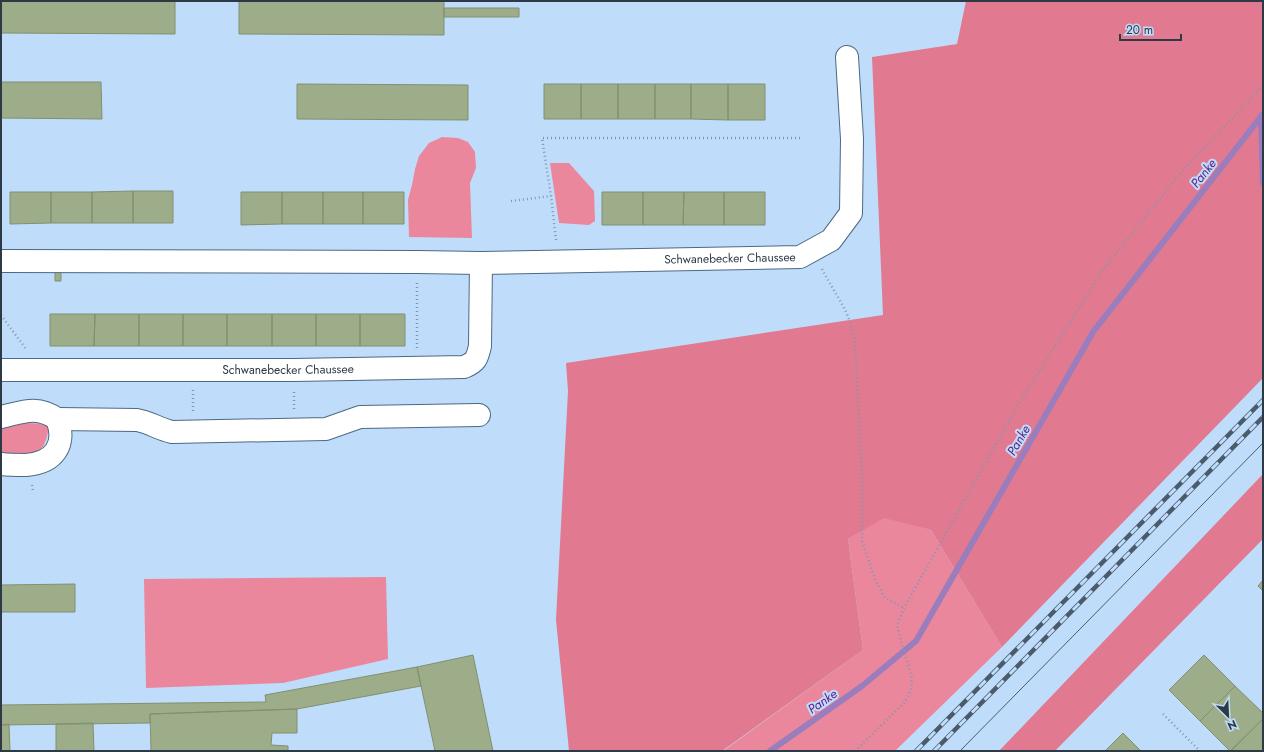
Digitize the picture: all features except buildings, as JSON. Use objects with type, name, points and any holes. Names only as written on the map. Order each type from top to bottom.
[{"type":"street","name":"Schwanebecker Chaussee","points":[[1,261],[481,263],[800,257],[831,240],[851,214],[852,139],[847,57]]},
{"type":"street","name":"Schwanebecker Chaussee","points":[[1,370],[294,370],[464,367],[473,363],[477,357],[480,346],[481,263]]},
{"type":"street","points":[[1,417],[31,411],[40,411],[46,412],[57,419],[137,420],[172,432],[326,429],[360,417],[479,415]]},
{"type":"street","points":[[1,464],[28,465],[44,461],[54,455],[61,440],[61,432],[57,419]]},
{"type":"path","points":[[855,751],[905,702],[911,689],[912,678],[910,667],[898,634],[897,625],[904,608],[1018,405],[1103,270],[1176,178],[1263,85]]},
{"type":"path","points":[[555,262],[556,234],[542,138],[800,138]]},
{"type":"path","points":[[511,201],[551,196]]},
{"type":"path","points":[[814,250],[830,284],[845,310],[855,342],[862,475],[862,542],[875,579],[885,598],[904,608]]},
{"type":"path","points":[[417,262],[417,368]]},
{"type":"path","points":[[1,315],[36,363],[36,370]]},
{"type":"path","points":[[193,370],[193,431]]},
{"type":"path","points":[[294,370],[294,429]]},
{"type":"path","points":[[1163,714],[1200,751]]},
{"type":"shaded area","points":[[966,1],[1263,1],[1263,378],[1002,647],[931,530],[884,518],[848,539],[863,650],[722,751],[569,751],[556,620],[568,391],[566,363],[883,315],[872,57],[957,44]]},
{"type":"shaded area","points":[[442,137],[458,138],[468,142],[475,152],[476,168],[470,183],[472,238],[409,237],[408,200],[419,156],[429,143]]},
{"type":"shaded area","points":[[550,163],[569,163],[594,191],[595,221],[589,225],[559,223]]},
{"type":"shaded area","points":[[26,423],[49,424],[47,438],[43,447],[36,453],[28,456],[1,458],[1,429]]},
{"type":"shaded area","points":[[1263,474],[1263,539],[1055,751],[999,751]]},
{"type":"shaded area","points":[[884,517],[931,530],[1002,647],[895,751],[723,751],[863,650],[848,539]]},
{"type":"shaded area","points":[[386,577],[388,659],[283,683],[146,688],[144,579]]},
{"type":"waterway","name":"Panke","points":[[770,751],[862,686],[916,641],[1093,332],[1263,114]]},
{"type":"waterway","points":[[1261,116],[1263,183]]},
{"type":"tram line","points":[[960,751],[1263,443]]},
{"type":"railway","points":[[916,751],[1263,400]]},
{"type":"railway","points":[[934,751],[1263,417]]}]
